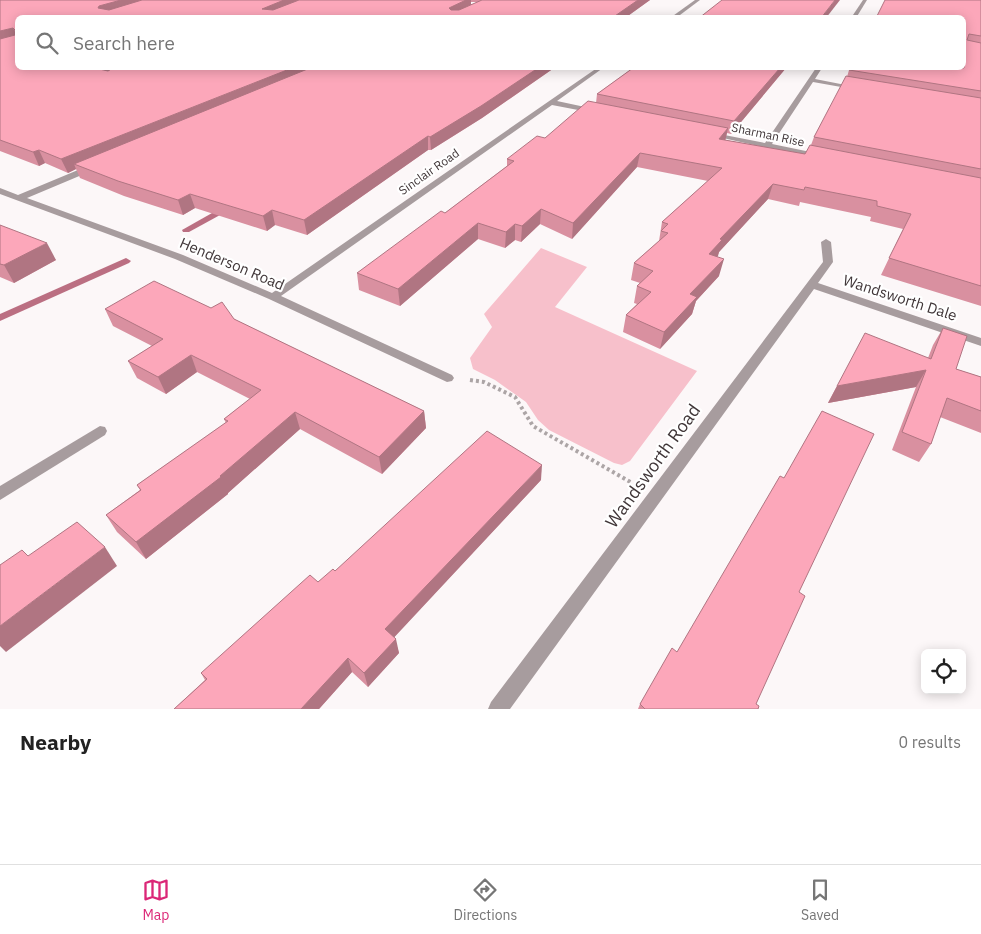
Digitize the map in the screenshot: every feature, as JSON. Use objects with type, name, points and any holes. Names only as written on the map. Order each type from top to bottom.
[{"type":"street","points":[[676,15],[698,0]]},
{"type":"street","points":[[855,15],[865,0]]},
{"type":"street","name":"Sinclair Road","points":[[273,297],[597,70]]},
{"type":"street","points":[[767,146],[818,70]]},
{"type":"street","points":[[811,80],[868,90]]},
{"type":"street","points":[[550,102],[607,114]]},
{"type":"street","name":"Sharman Rise","points":[[701,133],[835,160]]},
{"type":"street","points":[[18,198],[101,163]]},
{"type":"street","name":"Henderson Road","points":[[0,192],[179,257],[273,297],[447,378]]},
{"type":"street","name":"Wandsworth Road","points":[[498,709],[828,262],[826,242]]},
{"type":"street","name":"Wandsworth Dale","points":[[810,284],[981,342]]},
{"type":"street","points":[[0,494],[100,431]]},
{"type":"path","points":[[447,378],[484,382],[514,397],[534,426],[654,496]]},
{"type":"shaded area","points":[[541,248],[587,267],[555,307],[697,371],[630,461],[622,465],[614,463],[549,430],[538,420],[526,402],[495,380],[473,369],[470,358],[492,327],[484,314]]},
{"type":"building","points":[[0,0],[121,0],[99,6],[98,8],[109,10],[142,0],[284,0],[262,9],[273,10],[299,0],[466,0],[449,8],[451,10],[459,10],[482,0],[638,0],[616,15],[15,15],[15,30],[13,28],[0,31]]},
{"type":"building","points":[[722,0],[835,0],[823,15],[703,15]]},
{"type":"building","points":[[885,0],[981,0],[981,36],[969,34],[967,40],[981,43],[981,91],[849,70],[966,70],[966,15],[878,15]]},
{"type":"building","points":[[15,35],[15,70],[287,70],[61,159],[39,150],[33,152],[0,140],[0,39]]},
{"type":"building","points":[[305,70],[535,70],[481,106],[430,137],[428,136],[304,220],[272,210],[263,216],[190,194],[178,200],[118,181],[74,164]]},
{"type":"building","points":[[630,70],[778,70],[734,121],[597,94]]},
{"type":"building","points":[[846,76],[981,98],[981,169],[814,137]]},
{"type":"building","points":[[588,101],[728,128],[719,139],[805,154],[810,145],[981,178],[981,286],[889,258],[911,214],[877,206],[877,201],[805,187],[804,190],[773,184],[720,239],[722,240],[709,254],[724,259],[690,294],[697,297],[664,332],[626,315],[651,292],[637,286],[653,271],[634,263],[668,233],[661,231],[668,224],[662,222],[722,168],[640,153],[573,223],[541,209],[522,226],[515,224],[506,232],[478,223],[398,289],[357,273],[441,211],[445,213],[514,161],[507,159],[537,136],[545,138]]},
{"type":"building","points":[[0,225],[47,243],[4,265],[0,264]]},
{"type":"building","points":[[154,281],[211,308],[222,302],[234,319],[424,411],[379,457],[295,412],[221,477],[136,542],[106,515],[141,490],[137,485],[228,421],[224,419],[261,390],[191,355],[158,377],[128,361],[163,339],[105,309]]},
{"type":"building","points":[[943,328],[967,336],[956,369],[981,377],[981,411],[947,398],[931,444],[902,432],[926,370],[837,386],[865,333],[931,359]]},
{"type":"building","points":[[822,411],[874,434],[799,592],[805,596],[756,704],[759,706],[758,709],[645,709],[640,704],[672,648],[677,652],[780,476],[784,478]]},
{"type":"building","points":[[487,431],[542,465],[385,629],[396,639],[364,673],[348,658],[301,709],[174,709],[207,679],[201,673],[310,575],[318,582],[333,569],[335,571]]},
{"type":"building","points":[[77,522],[105,547],[0,626],[0,565],[22,550],[28,556]]},
{"type":"waterway","points":[[186,230],[228,207]]},
{"type":"waterway","points":[[0,318],[126,261]]}]
